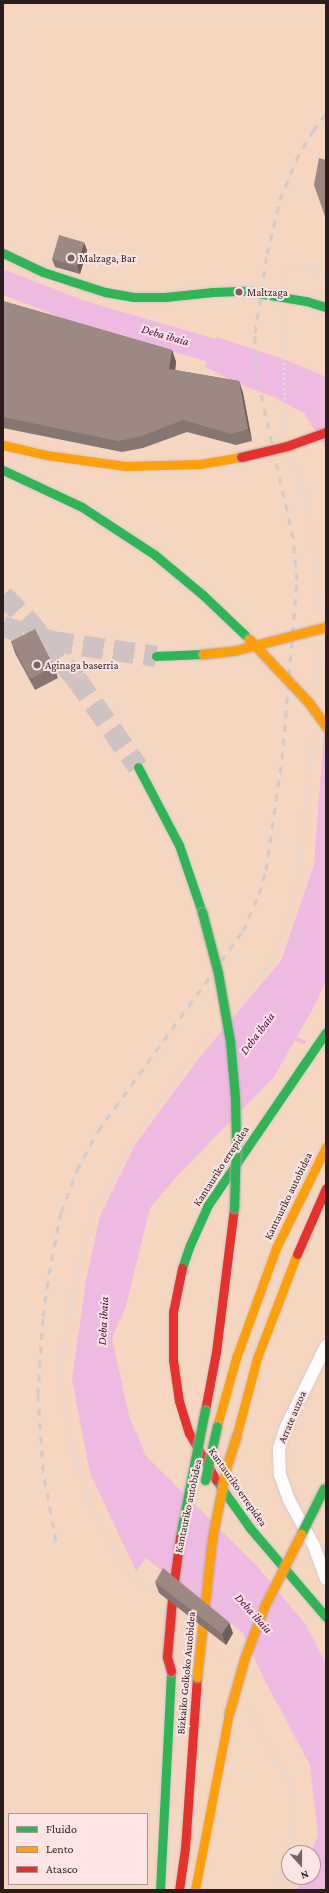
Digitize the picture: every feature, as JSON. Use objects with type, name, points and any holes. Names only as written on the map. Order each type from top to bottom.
[{"type":"main road","points":[[3,253],[43,272],[105,292],[134,296],[165,297],[213,292],[246,291],[306,301],[326,308]]},
{"type":"main road","points":[[3,445],[46,455],[125,466],[200,464],[241,457],[287,446],[326,432]]},
{"type":"main road","points":[[3,470],[75,504],[121,532],[161,560],[245,635],[304,697],[326,726]]},
{"type":"main road","points":[[156,656],[203,654],[248,647],[326,628]]},
{"type":"main road","points":[[138,767],[178,845],[202,912],[218,974],[230,1041],[235,1096],[236,1142],[234,1208],[216,1352],[180,1539],[173,1589],[167,1657],[171,1671]]},
{"type":"main road","name":"Kantauriko errepidea","points":[[326,1032],[208,1205],[190,1245],[179,1278],[173,1312],[173,1360],[179,1401],[189,1433],[216,1482],[250,1528],[297,1581],[326,1617]]},
{"type":"main road","name":"Kantauriko autobidea","points":[[202,1493],[217,1426],[236,1358],[276,1248],[326,1146]]},
{"type":"main road","name":"Bizkaiko Golkoko Autobidea","points":[[179,1890],[185,1848],[197,1677],[212,1539],[226,1468],[236,1437],[257,1358],[287,1276],[326,1188]]},
{"type":"main road","points":[[195,1890],[230,1713],[244,1657],[265,1605],[325,1486]]},
{"type":"main road","points":[[160,1890],[171,1671],[179,1625]]},
{"type":"street","name":"Arrate auzoa","points":[[326,1346],[296,1405],[279,1449],[280,1475],[289,1500],[314,1546],[326,1579]]},
{"type":"path","points":[[286,433],[283,272],[287,268],[294,265],[326,273]]},
{"type":"shaded area","points":[[3,3],[326,3],[326,1890],[3,1890]]},
{"type":"water","points":[[217,337],[286,360],[326,377],[326,448],[304,413],[274,397],[239,384],[205,367]]},
{"type":"water","points":[[326,706],[326,981],[316,1003],[274,1077],[177,1176],[150,1208],[125,1309],[112,1338],[129,1416],[146,1456],[255,1564],[306,1625],[326,1664],[326,1890],[297,1890],[299,1885],[321,1885],[321,1845],[314,1845],[318,1835],[310,1765],[264,1679],[243,1633],[146,1558],[136,1571],[90,1473],[72,1379],[86,1281],[100,1216],[135,1145],[199,1058],[281,961],[314,865]]},
{"type":"building","points":[[319,158],[326,160],[326,219],[314,185]]},
{"type":"building","points":[[59,235],[84,242],[77,266],[52,259]]},
{"type":"building","points":[[3,301],[172,350],[169,369],[239,381],[248,429],[231,434],[183,420],[139,437],[118,441],[3,417]]},
{"type":"building","name":"Aginaga baserria","points":[[35,629],[54,666],[30,679],[11,641]]},
{"type":"building","points":[[163,1568],[229,1622],[222,1634],[155,1582]]},
{"type":"waterway","name":"Deba ibaia","points":[[3,282],[80,312],[242,359]]},
{"type":"waterway","points":[[291,1037],[304,1042]]},
{"type":"tunnel","points":[[3,595],[26,618],[76,678],[138,767]]},
{"type":"tunnel","points":[[3,626],[52,641],[156,656]]},
{"type":"railway","points":[[56,1541],[43,1471],[38,1395],[43,1316],[49,1274],[61,1212],[77,1170],[98,1131],[243,931],[259,894],[266,870],[282,759],[297,580],[293,538],[256,371],[255,333],[267,254],[280,200],[296,160],[313,131],[326,113]]},
{"type":"traffic: fast","points":[[3,253],[43,272],[105,292],[134,297],[165,297],[213,292],[246,291],[306,301],[326,307]]},
{"type":"traffic: fast","points":[[3,470],[82,507],[155,555],[203,595],[245,635]]},
{"type":"traffic: fast","points":[[156,656],[203,654]]},
{"type":"traffic: fast","points":[[138,767],[179,845],[202,912]]},
{"type":"traffic: fast","points":[[202,912],[218,973],[230,1041],[235,1097],[236,1142],[234,1208]]},
{"type":"traffic: fast","points":[[182,1268],[190,1245],[208,1205],[326,1032]]},
{"type":"traffic: fast","points":[[180,1537],[205,1410]]},
{"type":"traffic: fast","points":[[205,1480],[217,1426]]},
{"type":"traffic: fast","points":[[216,1480],[250,1528],[326,1617]]},
{"type":"traffic: fast","points":[[301,1534],[324,1488]]},
{"type":"traffic: fast","points":[[160,1890],[171,1671]]},
{"type":"traffic: slow","points":[[3,445],[46,455],[125,466],[200,464],[241,457]]},
{"type":"traffic: slow","points":[[203,654],[233,651],[326,627]]},
{"type":"traffic: slow","points":[[249,639],[309,703],[326,726]]},
{"type":"traffic: slow","points":[[217,1426],[236,1358],[276,1248],[326,1147]]},
{"type":"traffic: slow","points":[[236,1437],[257,1358],[297,1254]]},
{"type":"traffic: slow","points":[[197,1677],[212,1539],[226,1468],[236,1437]]},
{"type":"traffic: slow","points":[[229,1713],[245,1657],[265,1605],[301,1534]]},
{"type":"traffic: slow","points":[[195,1890],[229,1713]]},
{"type":"traffic: jam","points":[[241,457],[287,446],[326,432]]},
{"type":"traffic: jam","points":[[297,1254],[326,1188]]},
{"type":"traffic: jam","points":[[205,1410],[216,1352],[234,1208]]},
{"type":"traffic: jam","points":[[182,1268],[173,1312],[173,1360],[179,1401],[189,1433],[216,1480]]},
{"type":"traffic: jam","points":[[171,1671],[167,1657],[173,1589],[180,1537]]},
{"type":"traffic: jam","points":[[179,1890],[185,1848],[197,1677]]},
{"type":"place","name":"Malzaga, Bar","points":[[71,258]]},
{"type":"place","name":"Maltzaga","points":[[239,292]]},
{"type":"place","name":"Aginaga baserria","points":[[37,665]]}]
